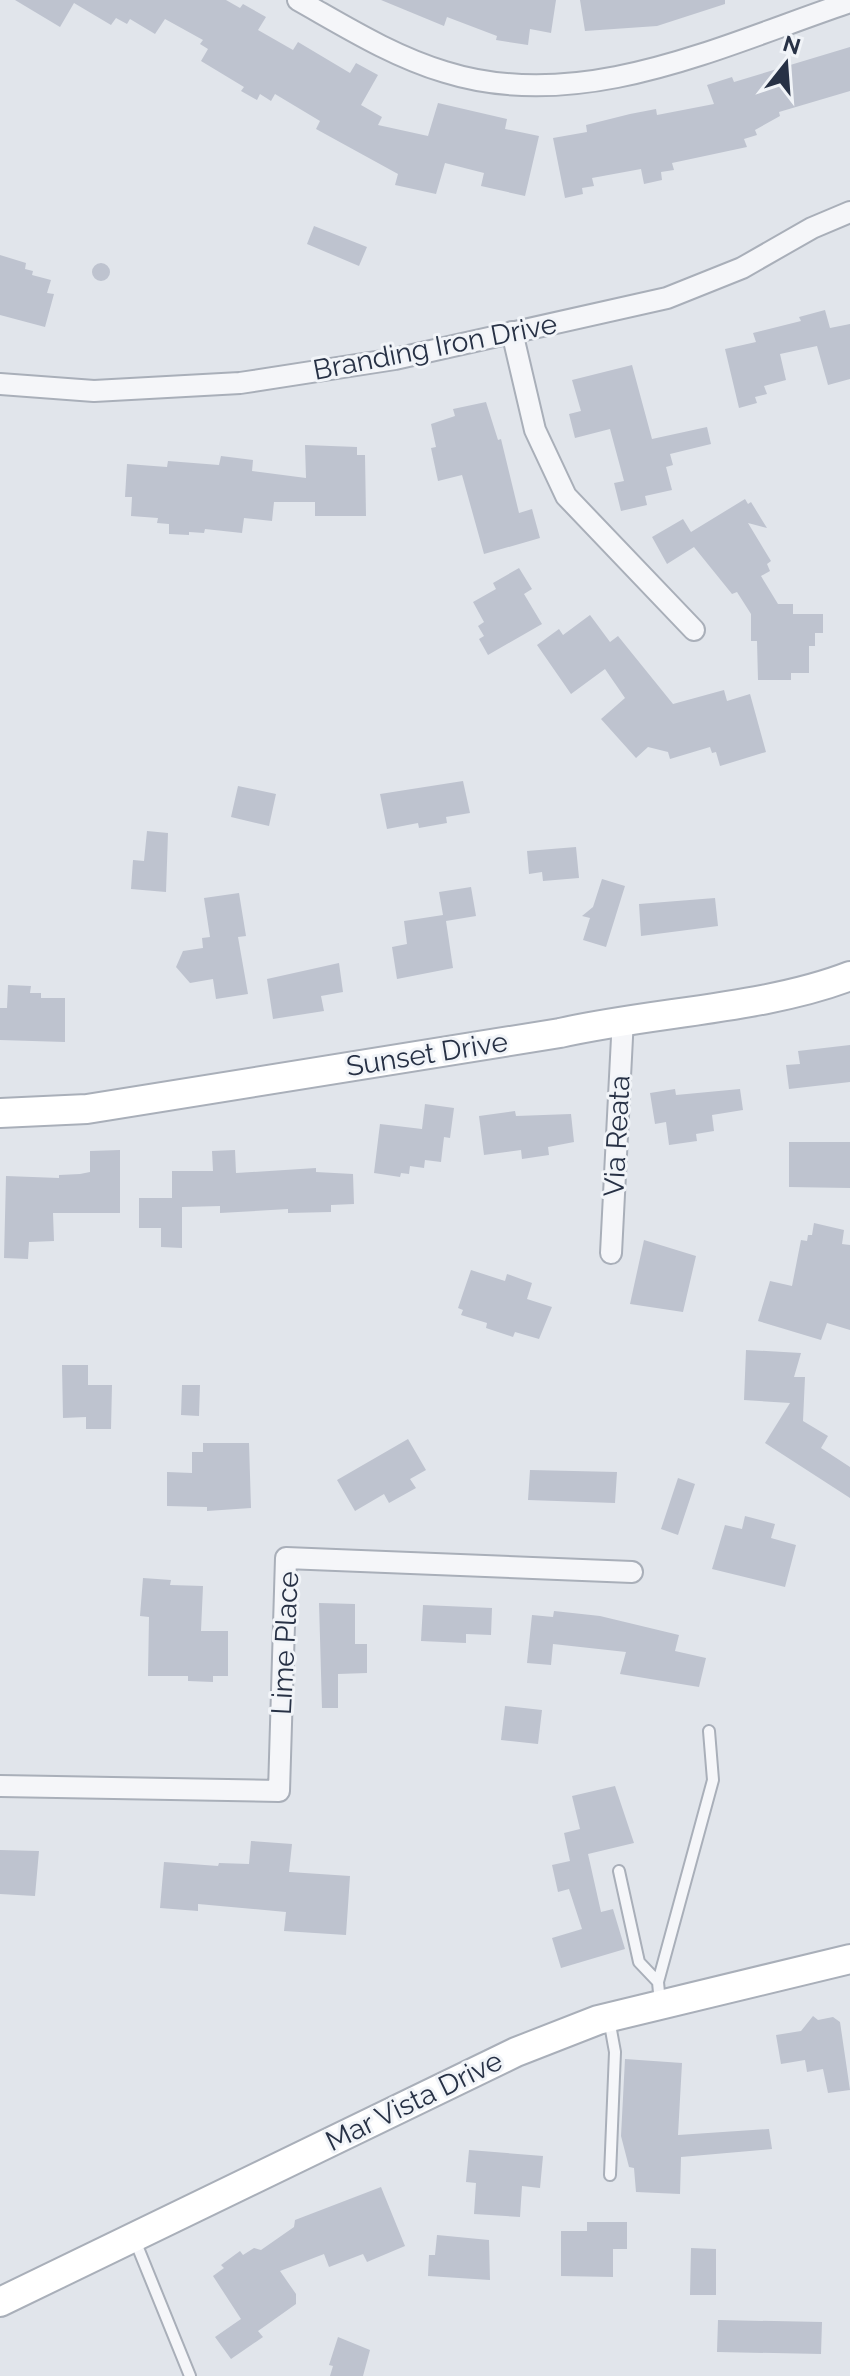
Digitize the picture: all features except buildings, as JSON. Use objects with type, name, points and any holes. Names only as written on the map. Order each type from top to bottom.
[{"type":"street","points":[[298,0],[386,50],[447,73],[514,85],[575,85],[631,75],[850,2]]},
{"type":"street","name":"Branding Iron Drive","points":[[0,384],[94,391],[240,383],[395,359],[667,298],[742,268],[812,228],[850,212]]},
{"type":"street","points":[[512,332],[535,430],[566,496],[694,630]]},
{"type":"street","name":"Sunset Drive","points":[[0,1113],[87,1109],[560,1033],[623,1018],[775,997],[850,976]]},
{"type":"street","name":"Via Reata","points":[[611,1253],[623,1018]]},
{"type":"street","name":"Lime Place","points":[[0,1786],[279,1791],[286,1558],[632,1572]]},
{"type":"street","name":"Mar Vista Drive","points":[[0,2302],[516,2052],[609,2017],[659,1993],[850,1959]]},
{"type":"lane","points":[[659,1993],[713,1780],[709,1731]]},
{"type":"lane","points":[[619,1871],[639,1962],[659,1993]]},
{"type":"lane","points":[[609,2017],[615,2052],[610,2175]]},
{"type":"lane","points":[[133,2236],[190,2376]]}]
